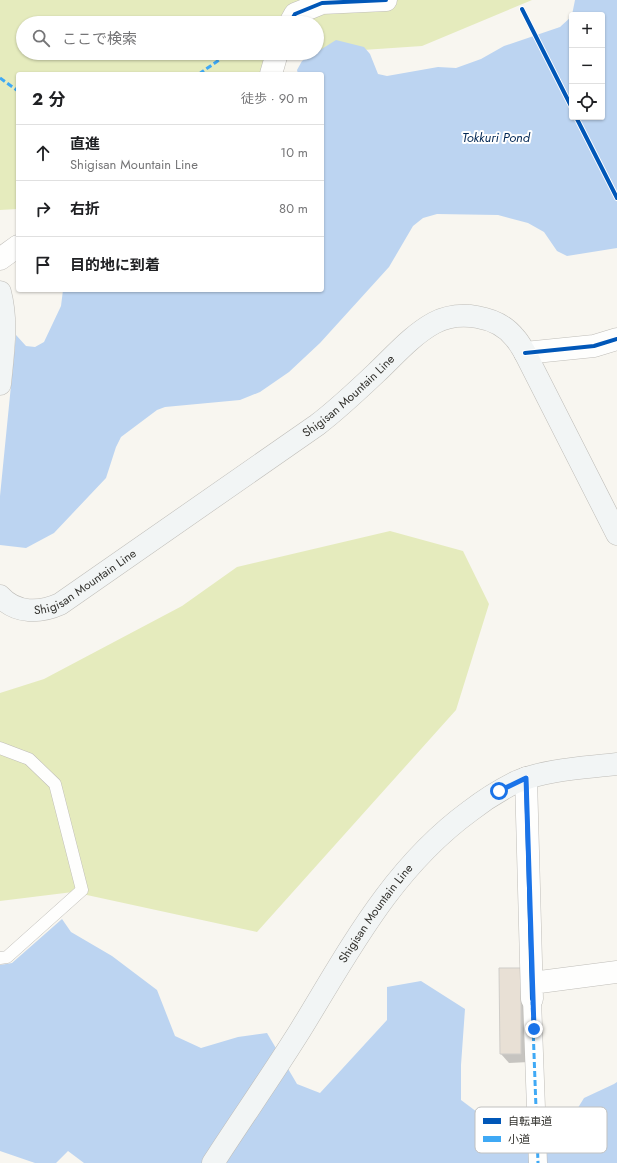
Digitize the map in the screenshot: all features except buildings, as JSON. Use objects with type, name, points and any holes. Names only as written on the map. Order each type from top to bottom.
[{"type":"main road","points":[[0,292],[3,306],[5,334],[0,384]]},
{"type":"main road","name":"Shigisan Mountain Line","points":[[4,605],[23,610],[36,611],[49,609],[71,598],[317,425],[346,402],[409,342],[435,323],[448,318],[463,316],[486,319],[496,323],[514,337],[525,353],[617,534]]},
{"type":"main road","name":"Shigisan Mountain Line","points":[[213,1163],[296,1036],[372,914],[385,895],[415,859],[446,829],[470,811],[499,791],[526,778],[555,772],[617,764]]},
{"type":"street","points":[[294,16],[295,14],[322,3],[386,0]]},
{"type":"street","points":[[272,72],[275,60]]},
{"type":"street","points":[[0,259],[16,247]]},
{"type":"street","points":[[525,353],[594,346],[617,339]]},
{"type":"street","points":[[526,778],[536,1107]]},
{"type":"street","points":[[532,991],[617,972]]},
{"type":"street","points":[[538,1153],[538,1163]]},
{"type":"lane","points":[[0,748],[29,759],[55,784],[82,890],[8,957],[0,958]]},
{"type":"green space","points":[[0,0],[532,0],[422,46],[324,53],[324,16],[16,16],[16,60],[272,60],[267,72],[16,72],[16,209],[0,210]]},
{"type":"green space","points":[[390,531],[463,551],[489,604],[456,710],[257,932],[73,892],[0,901],[0,693],[44,679],[182,606],[237,567]]},
{"type":"water","name":"Tokkuri Pond","points":[[575,0],[617,0],[617,248],[567,256],[557,251],[544,232],[528,223],[498,215],[437,214],[423,218],[413,226],[389,267],[320,343],[289,372],[260,392],[240,400],[165,407],[157,410],[121,437],[116,447],[106,478],[54,533],[26,548],[0,545],[0,496],[16,335],[26,346],[35,347],[44,342],[61,306],[63,292],[324,292],[324,72],[298,72],[297,70],[302,61],[324,60],[324,48],[336,40],[364,47],[370,54],[378,74],[387,76],[438,67],[456,68],[481,59],[504,46],[560,27],[569,19],[569,120],[605,120],[605,12],[573,12]]},
{"type":"water","points":[[62,919],[71,932],[112,956],[157,990],[175,1036],[201,1048],[238,1037],[267,1033],[297,1084],[320,1093],[387,1020],[387,987],[421,981],[465,1009],[461,1065],[461,1100],[475,1110],[475,1153],[607,1153],[607,1107],[578,1107],[584,1098],[617,1082],[617,1163],[84,1163],[68,1151],[56,1163],[35,1163],[0,1151],[0,965],[12,963]]},
{"type":"marked path","points":[[202,72],[219,60]]},
{"type":"marked path","points":[[0,78],[16,90]]},
{"type":"marked path","points":[[532,999],[536,1107]]},
{"type":"marked path","points":[[538,1153],[538,1163]]},
{"type":"cycle path","points":[[294,16],[295,14],[322,3],[386,0]]},
{"type":"cycle path","points":[[522,9],[569,102]]},
{"type":"cycle path","points":[[578,120],[617,198]]},
{"type":"cycle path","points":[[525,353],[594,346],[617,339]]},
{"type":"cycle path","points":[[526,778],[532,999]]},
{"type":"route","points":[[499,791],[526,778],[534,1029]]}]
